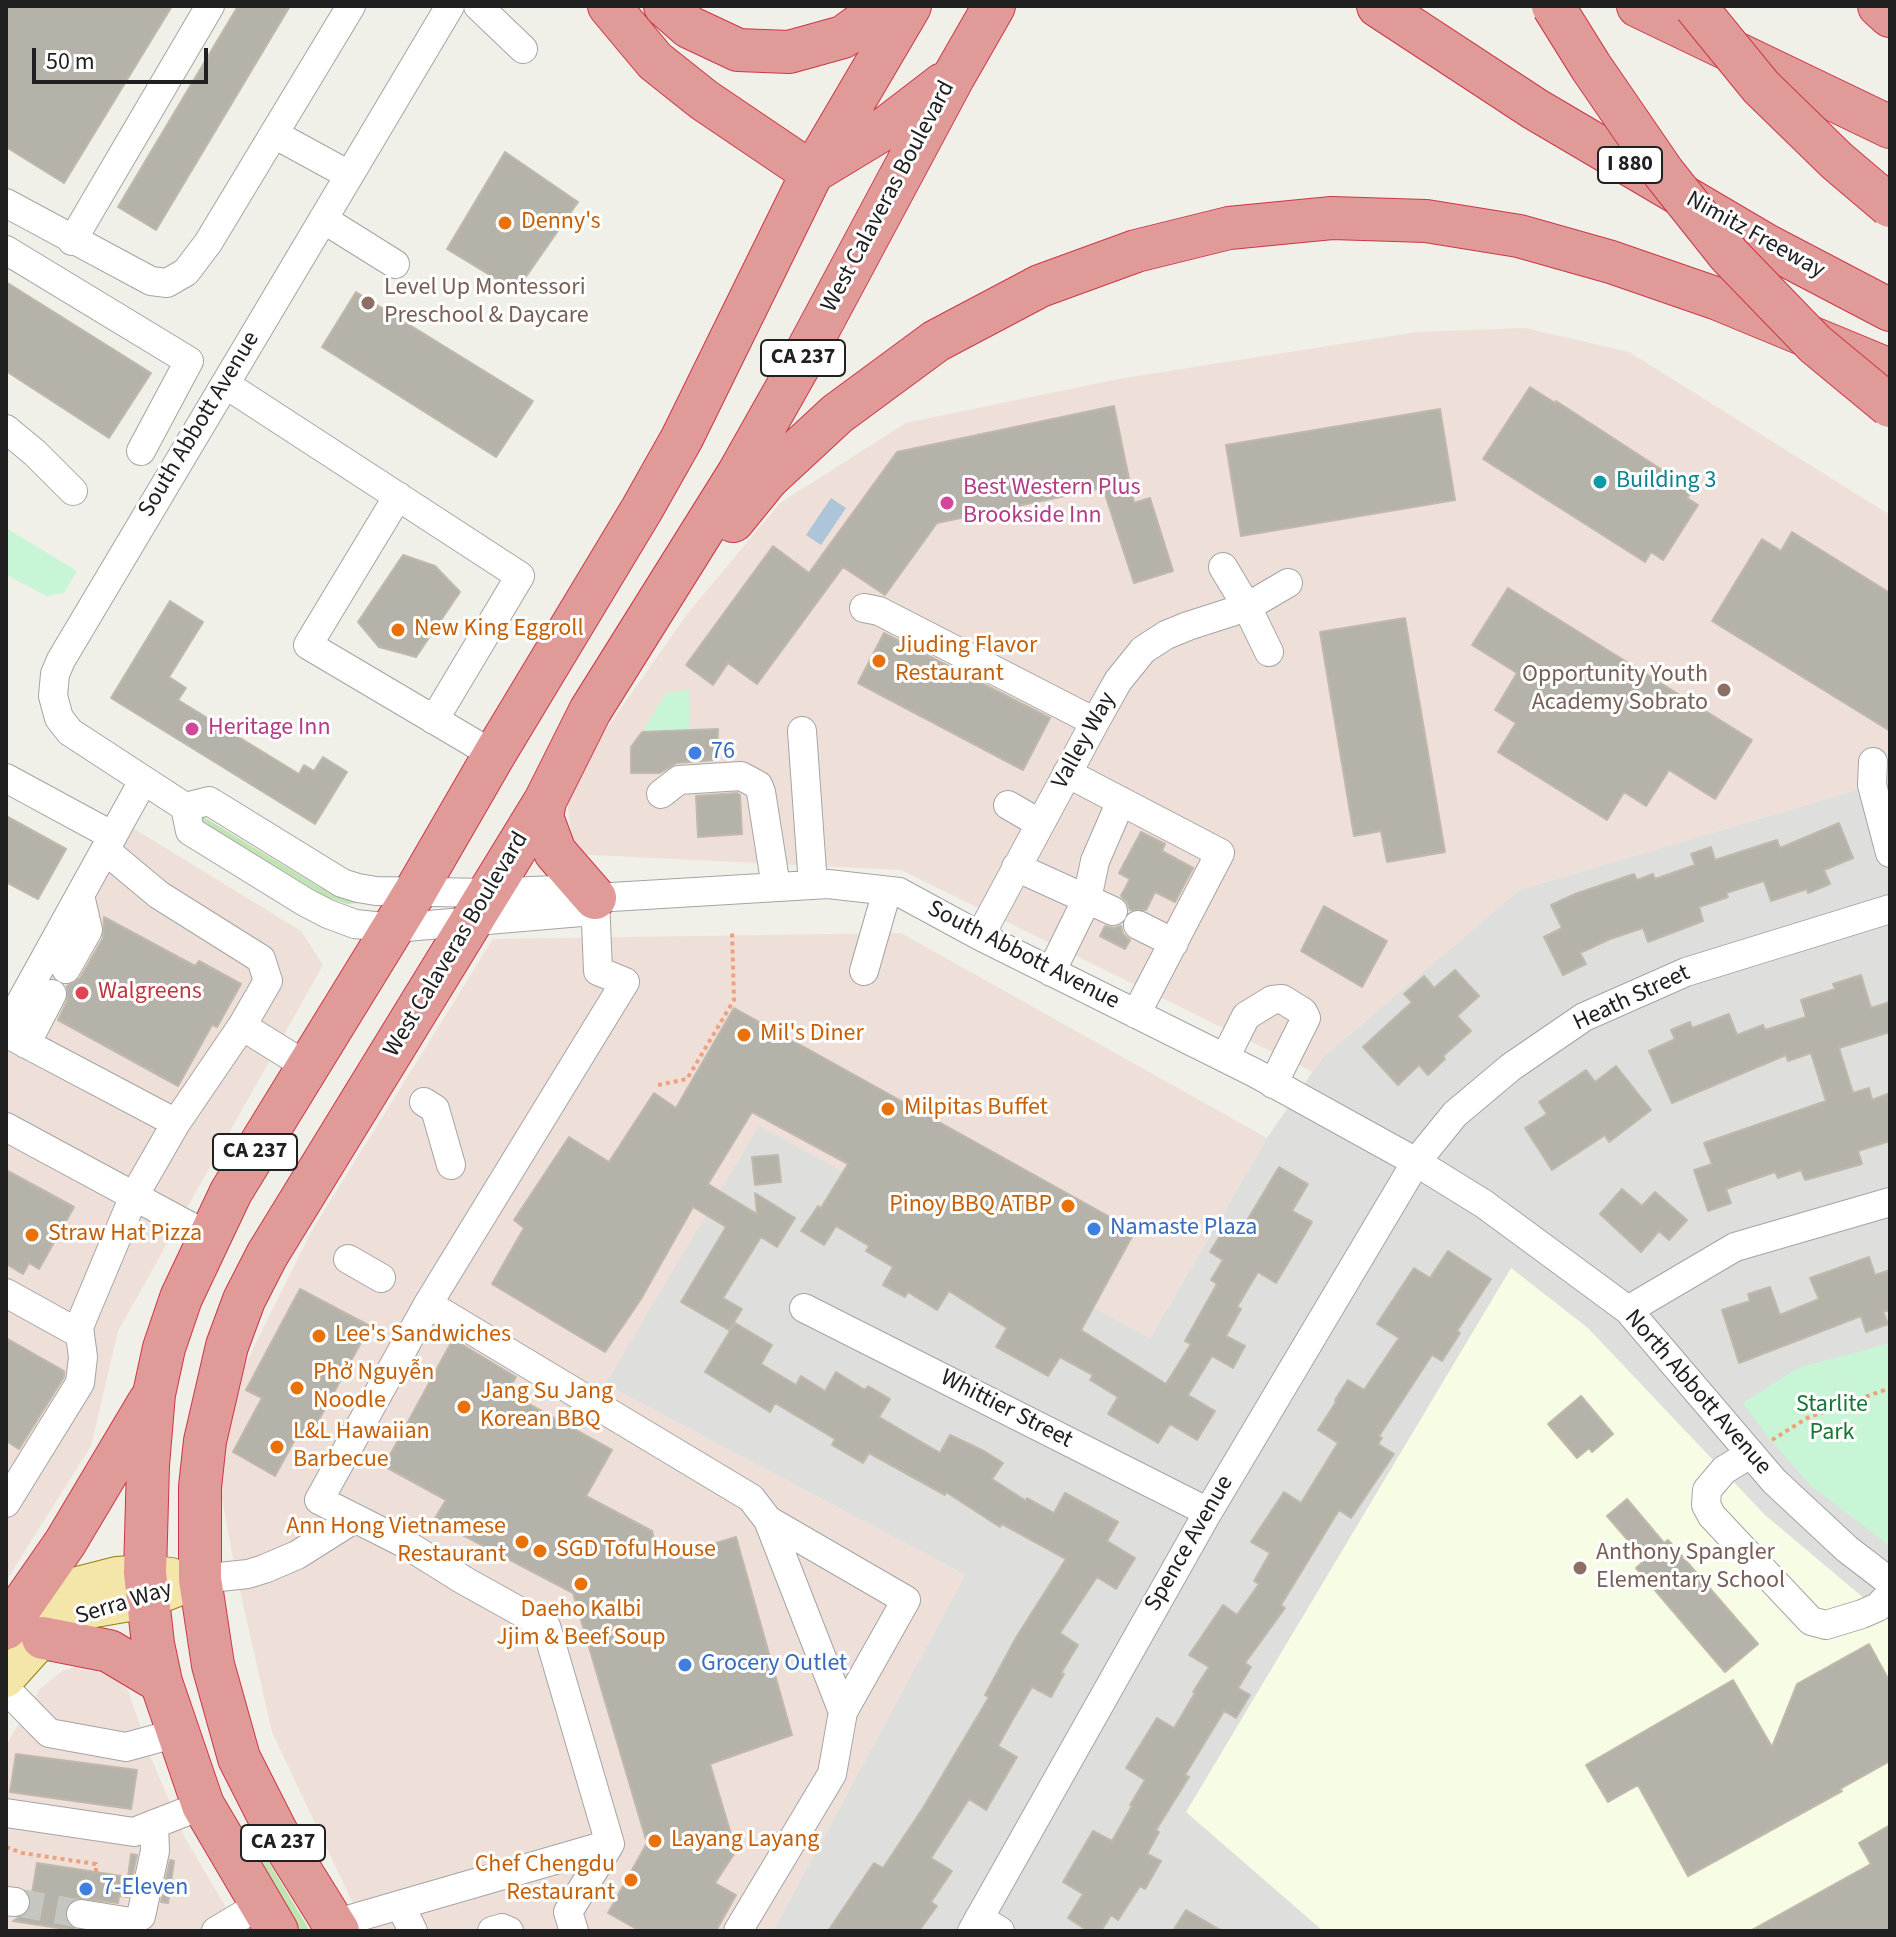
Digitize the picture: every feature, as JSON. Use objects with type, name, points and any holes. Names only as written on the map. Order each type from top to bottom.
[{"type":"highway","points":[[609,6],[655,61],[704,100],[812,173],[887,127],[954,76]]},
{"type":"highway","points":[[665,6],[689,27],[738,50],[789,52],[843,37],[886,6]]},
{"type":"highway","name":"CA 237","points":[[269,1918],[203,1805],[161,1682],[146,1586],[148,1465],[154,1394],[164,1348],[181,1298],[231,1192],[394,928],[682,438],[812,173],[910,6]]},
{"type":"highway","name":"West Calaveras Boulevard","points":[[336,1928],[276,1831],[239,1758],[213,1665],[200,1579],[200,1487],[205,1441],[218,1376],[244,1300],[282,1230],[545,801],[590,711],[738,474],[994,6]]},
{"type":"highway","points":[[1364,6],[1431,42]]},
{"type":"highway","name":"Nimitz Freeway","points":[[1378,6],[1535,109],[1753,237],[1890,310]]},
{"type":"highway","points":[[1553,6],[1663,172],[1729,255],[1815,344],[1890,406]]},
{"type":"highway","points":[[1638,6],[1890,127]]},
{"type":"highway","points":[[1695,6],[1761,87],[1837,161],[1890,206]]},
{"type":"highway","points":[[1731,6],[1781,68],[1890,169]]},
{"type":"highway","points":[[1879,6],[1890,16]]},
{"type":"highway","points":[[640,632],[768,478],[837,414],[936,341],[1040,286],[1136,251],[1229,228],[1332,218],[1426,221],[1519,236],[1611,262],[1718,299],[1890,370]]},
{"type":"highway","points":[[545,801],[542,817],[555,852],[595,898]]},
{"type":"highway","points":[[154,1394],[65,1543],[18,1632],[109,1651],[161,1682]]},
{"type":"main road","name":"Serra Way","points":[[6,1679],[18,1632],[69,1620],[146,1586],[200,1579]]},
{"type":"street","points":[[72,241],[210,6]]},
{"type":"street","points":[[6,203],[151,281],[167,283],[186,272],[208,243],[351,6]]},
{"type":"street","name":"South Abbott Avenue","points":[[450,6],[55,674],[53,696],[59,718],[70,732],[185,807],[209,801],[342,883],[376,891],[415,892],[480,907]]},
{"type":"street","points":[[478,6],[523,49]]},
{"type":"street","points":[[274,134],[349,175]]},
{"type":"street","points":[[323,219],[395,264]]},
{"type":"street","points":[[6,250],[189,361],[141,451]]},
{"type":"street","points":[[225,384],[520,576],[434,720]]},
{"type":"street","points":[[6,429],[73,491]]},
{"type":"street","points":[[398,496],[308,645],[494,755]]},
{"type":"street","points":[[1223,567],[1269,652]]},
{"type":"street","name":"Valley Way","points":[[980,936],[1118,681],[1143,650],[1166,635],[1247,607],[1288,583]]},
{"type":"street","points":[[864,608],[879,611],[1095,722]]},
{"type":"street","points":[[802,731],[813,885]]},
{"type":"street","points":[[1067,773],[1220,853],[1136,1014]]},
{"type":"street","points":[[1872,774],[1890,853]]},
{"type":"street","points":[[661,794],[679,780],[741,776],[758,785],[776,887]]},
{"type":"street","points":[[6,778],[109,843],[159,895],[261,959],[268,981],[242,1026],[176,1123],[134,1196],[79,1327],[83,1357],[80,1383],[6,1503]]},
{"type":"street","points":[[13,1035],[80,895],[143,781]]},
{"type":"street","points":[[1051,972],[1100,905],[1095,861],[1121,801]]},
{"type":"street","points":[[1008,805],[1039,823]]},
{"type":"street","name":"South Abbott Avenue","points":[[185,807],[190,831],[305,902],[355,924],[394,928],[480,907],[578,889],[595,898],[813,885],[899,892],[980,936],[1225,1058],[1416,1162]]},
{"type":"street","points":[[1016,867],[1100,905]]},
{"type":"street","points":[[864,971],[887,891]]},
{"type":"street","points":[[66,969],[88,930],[80,895]]},
{"type":"street","points":[[574,1931],[568,1912],[610,1844],[546,1626],[404,1543],[319,1500],[428,1304],[625,982],[598,971],[595,898]]},
{"type":"street","name":"Heath Street","points":[[1416,1162],[1455,1114],[1511,1067],[1584,1017],[1686,972],[1890,909]]},
{"type":"street","points":[[1138,925],[1174,943]]},
{"type":"street","points":[[13,1035],[52,994]]},
{"type":"street","points":[[1225,1058],[1246,1016],[1272,1000],[1282,999],[1303,1012],[1306,1018],[1273,1084]]},
{"type":"street","points":[[242,1026],[308,1067]]},
{"type":"street","points":[[13,1035],[176,1123]]},
{"type":"street","points":[[424,1102],[435,1109],[451,1165]]},
{"type":"street","points":[[6,1127],[208,1236]]},
{"type":"street","name":"North Abbott Avenue","points":[[1416,1162],[1484,1204],[1628,1310],[1774,1481],[1847,1549],[1890,1582]]},
{"type":"street","name":"Spence Avenue","points":[[984,1927],[1208,1512],[1416,1162]]},
{"type":"street","points":[[1628,1310],[1735,1247],[1890,1202]]},
{"type":"street","points":[[348,1259],[381,1278]]},
{"type":"street","points":[[6,1293],[80,1334]]},
{"type":"street","points":[[428,1304],[751,1498],[768,1520],[843,1712]]},
{"type":"street","name":"Whittier Street","points":[[804,1308],[1208,1512]]},
{"type":"street","points":[[1750,1454],[1724,1470],[1707,1490],[1706,1505],[1712,1516],[1811,1621],[1826,1625],[1862,1614],[1878,1607],[1890,1594]]},
{"type":"street","points":[[200,1579],[248,1574],[264,1569],[297,1555],[354,1519]]},
{"type":"street","points":[[738,1931],[832,1774],[843,1712],[906,1600],[768,1520]]},
{"type":"street","points":[[6,1689],[49,1733],[126,1747],[177,1733]]},
{"type":"street","points":[[6,1813],[134,1832],[203,1805]]},
{"type":"street","points":[[81,1914],[131,1922],[141,1916],[155,1851],[154,1824]]},
{"type":"street","points":[[336,1928],[400,1905],[610,1844]]},
{"type":"street","points":[[400,1905],[413,1931]]},
{"type":"street","points":[[216,1931],[269,1918]]},
{"type":"street","points":[[492,1931],[502,1928],[509,1931]]},
{"type":"path","points":[[658,1085],[687,1079],[734,1000],[732,930]]},
{"type":"path","points":[[1750,1454],[1807,1418],[1890,1388]]},
{"type":"path","points":[[6,1847],[22,1853],[96,1864],[96,1872]]},
{"type":"shaded area","points":[[1525,328],[1629,352],[1890,515],[1890,780],[1519,890],[1323,1057],[1313,1072],[901,870],[573,854],[566,786],[688,613],[780,503],[906,423],[1118,379],[1417,332]]},
{"type":"shaded area","points":[[1890,780],[1890,1931],[773,1931],[965,1575],[605,1384],[759,1125],[1150,1338],[1267,1138],[1323,1057],[1519,890]]},
{"type":"shaded area","points":[[118,819],[301,931],[323,965],[118,1331],[91,1446],[6,1581],[6,1015]]},
{"type":"shaded area","points":[[901,933],[1267,1138],[1150,1338],[759,1126],[605,1384],[965,1575],[773,1931],[366,1931],[272,1732],[234,1564],[216,1467],[233,1389],[311,1232],[493,939]]},
{"type":"shaded area","name":"Anthony Spangler Elementary School","points":[[1511,1268],[1588,1328],[1765,1515],[1890,1620],[1890,1931],[1323,1931],[1186,1812]]},
{"type":"shaded area","points":[[79,1666],[103,1670],[128,1690],[151,1758],[185,1838],[240,1931],[6,1931],[6,1745],[40,1689],[62,1671]]},
{"type":"green space","points":[[6,528],[77,571],[64,593],[47,596],[6,575]]},
{"type":"green space","points":[[689,690],[690,730],[642,732],[666,693]]},
{"type":"green space","points":[[197,813],[321,888],[359,903],[347,904],[326,897],[193,816]]},
{"type":"green space","name":"Starlite Park","points":[[1890,1343],[1890,1546],[1812,1487],[1743,1403],[1798,1368]]},
{"type":"green space","points":[[174,1659],[225,1805],[264,1854],[310,1931],[301,1931],[280,1906],[228,1825]]},
{"type":"water","points":[[831,498],[846,508],[821,545],[806,535]]},
{"type":"building","points":[[6,6],[172,6],[64,183],[6,147]]},
{"type":"building","points":[[238,6],[290,6],[156,230],[118,207]]},
{"type":"building","points":[[505,152],[578,202],[516,291],[447,249]]},
{"type":"building","points":[[6,282],[151,373],[109,438],[6,371]]},
{"type":"building","points":[[356,292],[533,401],[496,457],[322,347]]},
{"type":"building","name":"Building 3","points":[[1530,387],[1693,490],[1687,498],[1698,505],[1663,560],[1651,552],[1645,562],[1483,459]]},
{"type":"building","name":"Best Western Plus Brookside Inn","points":[[1114,406],[1134,503],[1150,498],[1173,571],[1134,583],[1103,488],[937,523],[885,595],[843,567],[757,684],[728,663],[713,685],[686,665],[773,546],[809,573],[897,452]]},
{"type":"building","points":[[1440,409],[1455,500],[1241,536],[1226,445]]},
{"type":"building","points":[[1792,532],[1890,593],[1890,731],[1712,621],[1762,539],[1781,551]]},
{"type":"building","points":[[403,555],[435,566],[460,592],[416,657],[379,647],[358,622]]},
{"type":"building","points":[[1508,588],[1752,740],[1715,799],[1669,770],[1646,806],[1624,792],[1607,820],[1498,752],[1516,723],[1495,710],[1517,673],[1472,645]]},
{"type":"building","name":"Heritage Inn","points":[[170,601],[203,622],[169,677],[186,688],[178,700],[299,774],[304,765],[314,771],[323,757],[347,772],[315,824],[111,698]]},
{"type":"building","points":[[1405,618],[1445,852],[1387,862],[1381,831],[1354,836],[1320,632]]},
{"type":"building","points":[[884,633],[1050,718],[1023,770],[858,683]]},
{"type":"building","points":[[718,729],[717,760],[677,763],[660,773],[631,773],[631,747],[642,732]]},
{"type":"building","points":[[740,795],[742,834],[698,837],[696,796]]},
{"type":"building","points":[[6,816],[66,849],[38,899],[6,882]]},
{"type":"building","points":[[1839,823],[1853,858],[1824,870],[1830,884],[1808,893],[1807,889],[1771,901],[1764,881],[1726,893],[1728,897],[1699,907],[1703,921],[1648,942],[1643,928],[1610,939],[1580,953],[1586,964],[1563,975],[1544,937],[1562,928],[1551,905],[1575,894],[1634,874],[1637,880],[1653,874],[1655,879],[1695,865],[1691,854],[1711,847],[1715,860],[1777,840],[1780,848]]},
{"type":"building","points":[[1141,832],[1165,844],[1162,851],[1193,868],[1175,902],[1155,892],[1146,910],[1130,910],[1121,896],[1130,879],[1119,873]]},
{"type":"building","points":[[1324,906],[1387,941],[1362,987],[1301,951]]},
{"type":"building","name":"Walgreens","points":[[104,917],[195,966],[199,961],[241,984],[217,1027],[212,1025],[178,1086],[58,1020],[67,1001],[67,986],[80,978],[103,938]]},
{"type":"building","points":[[1105,926],[1121,926],[1123,934],[1130,940],[1125,949],[1100,936]]},
{"type":"building","points":[[1455,970],[1479,996],[1457,1016],[1471,1031],[1443,1056],[1445,1059],[1428,1075],[1419,1065],[1398,1085],[1363,1047],[1412,1002],[1404,994],[1424,976],[1434,988]]},
{"type":"building","points":[[1861,975],[1871,1008],[1890,1002],[1890,1032],[1839,1048],[1853,1093],[1869,1088],[1872,1100],[1890,1093],[1890,1141],[1858,1151],[1862,1164],[1805,1180],[1801,1170],[1778,1178],[1775,1172],[1726,1189],[1731,1203],[1708,1211],[1694,1170],[1712,1164],[1704,1143],[1826,1101],[1811,1053],[1788,1061],[1786,1055],[1672,1103],[1649,1051],[1675,1039],[1671,1030],[1690,1022],[1692,1028],[1729,1014],[1737,1035],[1763,1025],[1765,1030],[1806,1017],[1801,1000],[1835,989],[1833,984]]},
{"type":"building","points":[[734,1008],[1135,1231],[1081,1330],[1166,1384],[1191,1344],[1185,1341],[1217,1284],[1211,1280],[1223,1260],[1210,1252],[1226,1226],[1239,1234],[1279,1167],[1308,1184],[1292,1211],[1312,1222],[1276,1283],[1258,1272],[1237,1307],[1241,1309],[1226,1336],[1245,1346],[1233,1368],[1212,1356],[1188,1395],[1215,1411],[1197,1440],[1170,1424],[1158,1443],[1108,1414],[1118,1397],[1090,1380],[1093,1375],[1060,1357],[1048,1376],[996,1347],[1007,1328],[949,1291],[937,1310],[908,1292],[905,1297],[883,1285],[893,1267],[866,1251],[869,1246],[836,1226],[824,1245],[801,1231],[818,1206],[821,1208],[848,1164],[752,1112],[708,1184],[757,1214],[755,1193],[795,1218],[777,1247],[761,1237],[723,1298],[742,1309],[729,1330],[681,1302],[726,1227],[693,1207],[641,1299],[605,1352],[492,1284],[524,1228],[514,1220],[569,1137],[609,1162],[654,1093],[676,1108]]},
{"type":"building","points":[[1616,1066],[1651,1110],[1609,1142],[1605,1135],[1552,1170],[1525,1128],[1547,1114],[1539,1102],[1586,1070],[1595,1082]]},
{"type":"building","points":[[778,1155],[781,1182],[755,1185],[752,1157]]},
{"type":"building","name":"Straw Hat Pizza","points":[[6,1170],[74,1207],[39,1269],[29,1263],[23,1274],[6,1264]]},
{"type":"building","points":[[1622,1189],[1642,1206],[1655,1192],[1687,1220],[1669,1240],[1659,1231],[1641,1252],[1600,1214]]},
{"type":"building","points":[[1448,1251],[1491,1279],[1457,1331],[1460,1333],[1442,1361],[1432,1355],[1379,1436],[1382,1438],[1378,1444],[1394,1454],[1351,1518],[1339,1510],[1281,1605],[1285,1608],[1245,1663],[1251,1667],[1238,1688],[1250,1695],[1236,1718],[1224,1711],[1185,1775],[1189,1777],[1156,1830],[1159,1832],[1147,1854],[1161,1861],[1145,1889],[1140,1886],[1118,1920],[1111,1915],[1101,1931],[1088,1931],[1068,1918],[1083,1894],[1063,1882],[1093,1831],[1112,1841],[1145,1780],[1126,1768],[1157,1718],[1174,1728],[1195,1693],[1209,1667],[1189,1655],[1223,1605],[1237,1615],[1259,1584],[1254,1581],[1270,1553],[1251,1542],[1284,1492],[1301,1503],[1338,1443],[1318,1430],[1335,1400],[1348,1380],[1364,1390],[1399,1338],[1377,1324],[1414,1268],[1430,1278]]},
{"type":"building","points":[[1869,1257],[1875,1275],[1890,1270],[1890,1310],[1883,1312],[1888,1324],[1866,1332],[1861,1316],[1739,1363],[1722,1310],[1750,1301],[1748,1294],[1770,1287],[1780,1315],[1819,1299],[1810,1278]]},
{"type":"building","points":[[300,1289],[370,1326],[309,1438],[299,1432],[275,1476],[233,1452],[262,1398],[246,1390]]},
{"type":"building","points":[[735,1323],[772,1345],[761,1364],[796,1385],[801,1376],[825,1391],[836,1372],[865,1390],[868,1386],[890,1399],[879,1417],[940,1453],[950,1435],[984,1451],[1003,1463],[992,1479],[1026,1501],[1027,1498],[1054,1513],[1065,1493],[1118,1522],[1107,1541],[1135,1558],[1116,1589],[1097,1577],[1060,1633],[1078,1645],[1051,1697],[1032,1687],[1013,1719],[998,1746],[1017,1757],[986,1810],[969,1799],[931,1858],[952,1871],[931,1902],[937,1906],[919,1931],[828,1931],[874,1863],[883,1868],[923,1808],[989,1697],[985,1695],[1017,1636],[1066,1559],[1002,1524],[1000,1527],[946,1492],[945,1495],[869,1453],[863,1463],[832,1445],[835,1439],[775,1403],[770,1412],[705,1372]]},
{"type":"building","points":[[6,1338],[64,1371],[64,1377],[19,1449],[6,1441]]},
{"type":"building","points":[[453,1339],[516,1377],[507,1392],[612,1450],[586,1496],[652,1531],[660,1560],[736,1537],[792,1735],[710,1764],[736,1851],[715,1883],[736,1895],[716,1931],[640,1931],[608,1913],[647,1843],[573,1593],[434,1520],[446,1500],[384,1466]]},
{"type":"building","points":[[1581,1396],[1613,1434],[1592,1452],[1589,1448],[1577,1458],[1548,1424]]},
{"type":"building","points":[[1627,1499],[1664,1543],[1668,1540],[1758,1644],[1725,1672],[1636,1568],[1645,1560],[1607,1516]]},
{"type":"building","points":[[1869,1644],[1890,1682],[1890,1761],[1688,1876],[1638,1785],[1608,1802],[1586,1765],[1733,1680],[1772,1747],[1797,1684]]},
{"type":"building","points":[[16,1754],[137,1770],[131,1809],[10,1792]]},
{"type":"building","points":[[1890,1825],[1890,1931],[1750,1931],[1871,1864],[1859,1843]]},
{"type":"building","points":[[131,1854],[137,1855],[128,1897],[119,1896],[118,1903],[76,1898],[67,1904],[64,1912],[66,1921],[78,1931],[13,1921],[29,1911],[37,1863],[128,1877]]},
{"type":"building","points":[[170,1860],[174,1861],[168,1903],[161,1902]]},
{"type":"building","points":[[1186,1910],[1222,1931],[1173,1931]]},
{"type":"tunnel","points":[[15,1902],[81,1914]]},
{"type":"place","name":"Denny's","points":[[505,223]]},
{"type":"place","name":"Level Up Montessori Preschool & Daycare","points":[[368,303]]},
{"type":"place","name":"Building 3","points":[[1600,482]]},
{"type":"place","name":"Best Western Plus Brookside Inn","points":[[947,503]]},
{"type":"place","name":"New King Eggroll","points":[[398,630]]},
{"type":"place","name":"Jiuding Flavor Restaurant","points":[[879,661]]},
{"type":"place","name":"Opportunity Youth Academy Sobrato","points":[[1724,690]]},
{"type":"place","name":"Heritage Inn","points":[[192,729]]},
{"type":"place","name":"76","points":[[695,753]]},
{"type":"place","name":"Walgreens","points":[[82,993]]},
{"type":"place","name":"Mil's Diner","points":[[744,1035]]},
{"type":"place","name":"Milpitas Buffet","points":[[888,1109]]},
{"type":"place","name":"Pinoy BBQ ATBP","points":[[1068,1206]]},
{"type":"place","name":"Namaste Plaza","points":[[1094,1229]]},
{"type":"place","name":"Straw Hat Pizza","points":[[32,1235]]},
{"type":"place","name":"Lee's Sandwiches","points":[[319,1336]]},
{"type":"place","name":"Phở Nguyễn Noodle","points":[[297,1388]]},
{"type":"place","name":"Jang Su Jang Korean BBQ","points":[[464,1407]]},
{"type":"place","name":"L&L Hawaiian Barbecue","points":[[277,1447]]},
{"type":"place","name":"Ann Hong Vietnamese Restaurant","points":[[522,1542]]},
{"type":"place","name":"SGD Tofu House","points":[[540,1551]]},
{"type":"place","name":"Anthony Spangler Elementary School","points":[[1580,1568]]},
{"type":"place","name":"Daeho Kalbi Jjim & Beef Soup","points":[[581,1584]]},
{"type":"place","name":"Grocery Outlet","points":[[685,1665]]},
{"type":"place","name":"Layang Layang","points":[[655,1841]]},
{"type":"place","name":"Chef Chengdu Restaurant","points":[[631,1880]]},
{"type":"place","name":"7-Eleven","points":[[86,1889]]}]
